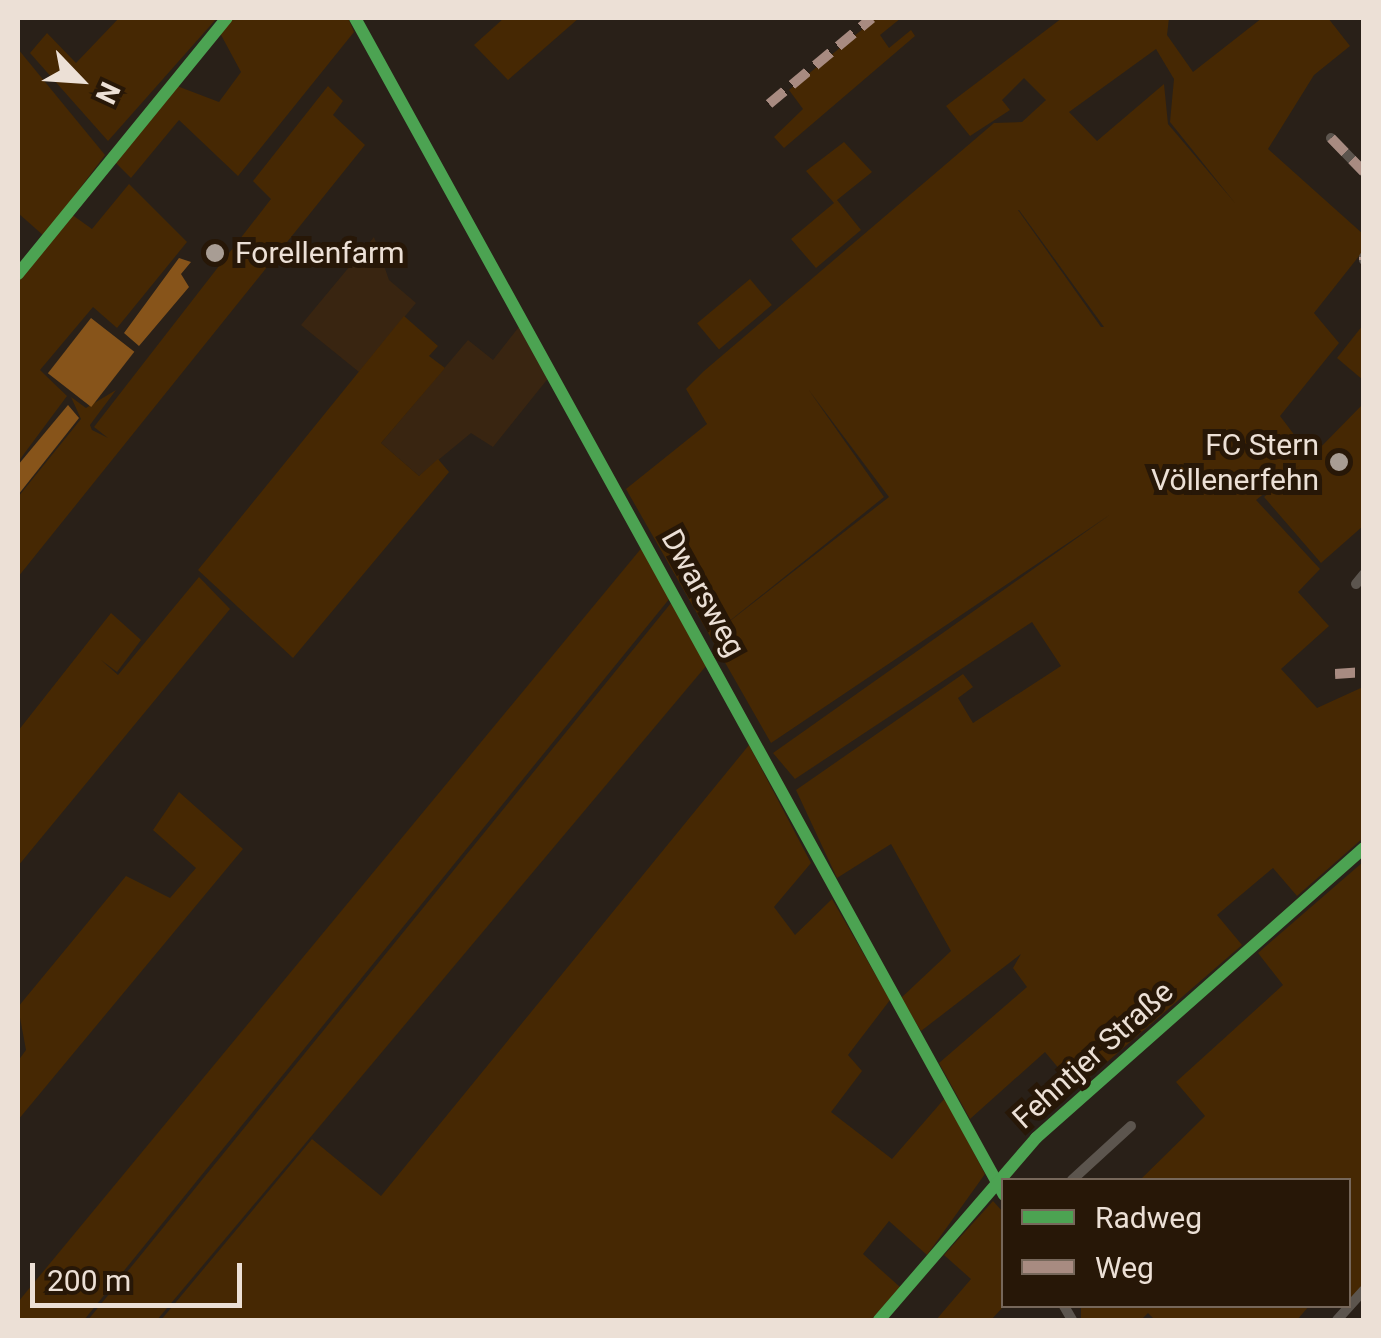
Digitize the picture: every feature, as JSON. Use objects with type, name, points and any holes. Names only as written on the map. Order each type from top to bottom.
[{"type":"street","points":[[18,274],[227,18]]},
{"type":"street","name":"Dwarsweg","points":[[355,18],[1001,1191]]},
{"type":"street","points":[[1331,138],[1364,172]]},
{"type":"street","name":"Fehntjer Straße","points":[[879,1320],[996,1182],[1364,848]]},
{"type":"street","points":[[1074,1178],[1131,1126]]},
{"type":"shaded area","points":[[119,18],[217,18],[108,141],[30,53],[47,33],[76,63]]},
{"type":"shaded area","points":[[233,18],[348,18],[354,32],[238,176],[179,120],[131,178],[115,162],[177,86],[219,102],[241,72],[220,33]]},
{"type":"shaded area","points":[[504,18],[579,18],[508,80],[474,45]]},
{"type":"shaded area","points":[[876,18],[901,18],[880,35],[889,48],[911,30],[915,36],[784,148],[774,137],[803,109],[789,90]]},
{"type":"shaded area","points":[[1062,18],[1169,18],[1167,35],[1193,72],[1262,18],[1328,18],[1350,46],[1314,75],[1268,149],[1363,234],[1363,251],[1314,313],[1339,343],[1280,416],[1311,457],[1363,404],[1363,526],[1321,563],[1264,497],[1300,465],[1256,500],[1320,569],[1298,592],[1329,626],[1281,669],[1317,708],[1363,687],[1363,838],[1297,896],[1273,868],[1217,915],[1242,945],[1076,1089],[1045,1052],[970,1119],[939,1063],[1027,987],[1013,968],[1021,954],[921,1031],[901,998],[951,951],[891,844],[837,878],[796,790],[963,674],[973,687],[958,698],[973,723],[1061,666],[1032,622],[795,779],[773,753],[1111,514],[771,743],[626,489],[707,424],[686,389],[704,371],[994,123],[1022,122],[1046,100],[1024,78],[1002,100],[1010,110],[970,136],[946,106]],"holes":[[[1156,49],[1174,79],[1170,122],[1235,203],[1168,124],[1164,84],[1097,141],[1069,112]],[[1018,210],[1104,327],[1101,327]],[[808,389],[889,497],[712,635],[884,497]]]},
{"type":"shaded area","points":[[18,49],[105,155],[44,236],[18,213]]},
{"type":"shaded area","points":[[328,86],[343,101],[333,115],[365,145],[18,577],[18,497],[81,419],[71,397],[86,408],[116,390],[90,425],[108,438],[94,427],[271,199],[253,181]]},
{"type":"shaded area","points":[[844,142],[872,172],[837,200],[861,230],[816,268],[791,239],[834,203],[806,171]]},
{"type":"shaded area","points":[[129,184],[187,242],[117,328],[93,307],[40,370],[67,396],[18,462],[18,281],[71,214],[92,229]]},
{"type":"shaded area","points":[[374,237],[389,280],[416,303],[359,372],[301,325]]},
{"type":"shaded area","points":[[179,258],[191,262],[181,274],[189,287],[139,346],[124,333]]},
{"type":"shaded area","points":[[750,279],[772,305],[719,349],[697,323]]},
{"type":"shaded area","points":[[404,316],[438,346],[429,356],[445,368],[381,443],[419,476],[438,459],[449,472],[293,658],[198,570]]},
{"type":"shaded area","points":[[91,318],[134,352],[91,407],[48,373]]},
{"type":"shaded area","points":[[522,323],[550,376],[493,447],[471,433],[419,476],[381,443],[468,340],[493,360]]},
{"type":"shaded area","name":"FC Stern Völlenerfehn","points":[[1363,325],[1363,380],[1337,358]]},
{"type":"shaded area","points":[[68,405],[79,418],[18,495],[18,465]]},
{"type":"shaded area","points":[[644,545],[670,598],[84,1320],[18,1320],[18,1302]]},
{"type":"shaded area","points":[[199,577],[230,609],[18,866],[18,731],[111,613],[141,640],[117,672],[101,660],[118,675]]},
{"type":"shaded area","points":[[671,603],[706,666],[157,1320],[88,1320]]},
{"type":"shaded area","points":[[749,745],[811,863],[774,907],[795,935],[832,899],[890,1000],[848,1055],[862,1071],[831,1112],[892,1159],[945,1098],[985,1174],[927,1255],[889,1221],[863,1254],[900,1287],[871,1320],[161,1320],[312,1139],[381,1196]]},
{"type":"shaded area","points":[[179,792],[243,849],[18,1120],[18,1061],[26,1050],[18,1007],[126,876],[170,898],[196,868],[153,830]]},
{"type":"shaded area","points":[[1363,862],[1363,1286],[1351,1301],[1351,1178],[1142,1178],[1205,1116],[1176,1082],[1283,985],[1258,953]]},
{"type":"shaded area","points":[[993,1201],[1001,1210],[1002,1308],[991,1320],[936,1320],[971,1279],[944,1255]]},
{"type":"shaded area","points":[[1081,1308],[1307,1308],[1297,1320],[1155,1320],[1148,1313],[1141,1320],[1081,1320]]},
{"type":"marked path","points":[[769,104],[872,18]]},
{"type":"marked path","points":[[1331,138],[1364,172]]},
{"type":"marked path","points":[[1335,674],[1364,672]]},
{"type":"cycle path","points":[[18,274],[227,18]]},
{"type":"cycle path","points":[[355,18],[1001,1190]]},
{"type":"cycle path","points":[[1001,1178],[1036,1138],[1364,848]]},
{"type":"cycle path","points":[[879,1320],[1001,1179]]},
{"type":"place","name":"Forellenfarm","points":[[215,253]]},
{"type":"place","name":"FC Stern Völlenerfehn","points":[[1339,462]]}]
